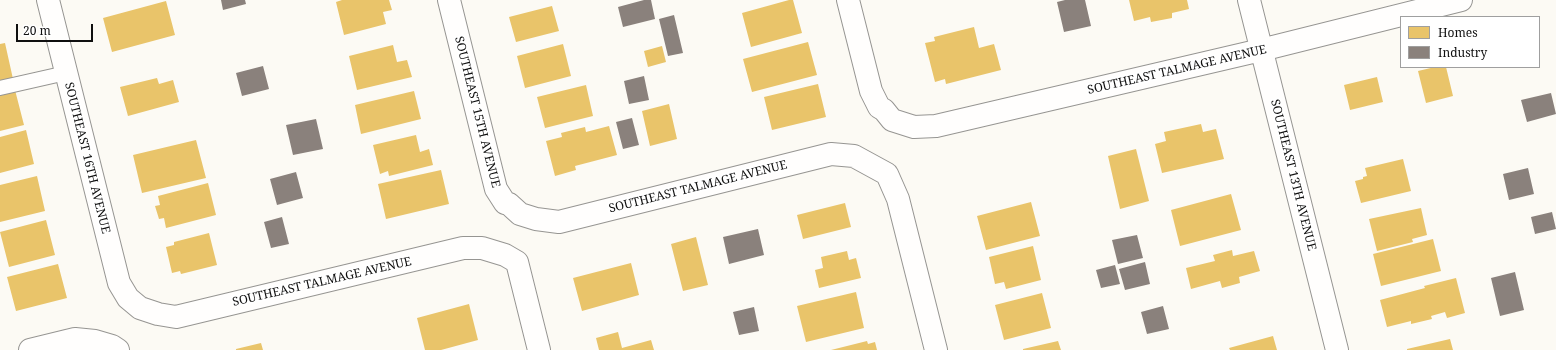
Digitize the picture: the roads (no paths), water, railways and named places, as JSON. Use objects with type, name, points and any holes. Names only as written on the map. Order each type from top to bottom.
[{"type":"street","name":"SOUTHEAST 16TH AVENUE","points":[[48,0],[119,283],[128,298],[140,308]]},
{"type":"street","name":"SOUTHEAST 15TH AVENUE","points":[[449,0],[496,189],[505,203],[509,204],[520,214]]},
{"type":"street","name":"SOUTHEAST TALMAGE AVENUE","points":[[848,0],[871,91],[879,107],[884,110],[892,120],[914,127],[936,126],[1261,50],[1461,0]]},
{"type":"street","name":"SOUTHEAST 13TH AVENUE","points":[[1248,0],[1337,350]]},
{"type":"street","name":"SOUTHEAST TALMAGE AVENUE","points":[[520,214],[536,219],[559,222],[830,154],[854,156],[887,174],[898,199],[936,350]]},
{"type":"street","name":"SOUTHEAST TALMAGE AVENUE","points":[[140,308],[158,314],[176,316],[462,248],[482,248],[505,255],[517,262],[540,350]]},
{"type":"street","points":[[30,350],[75,339],[95,341],[115,348]]},
{"type":"lane","points":[[0,88],[66,73]]}]
